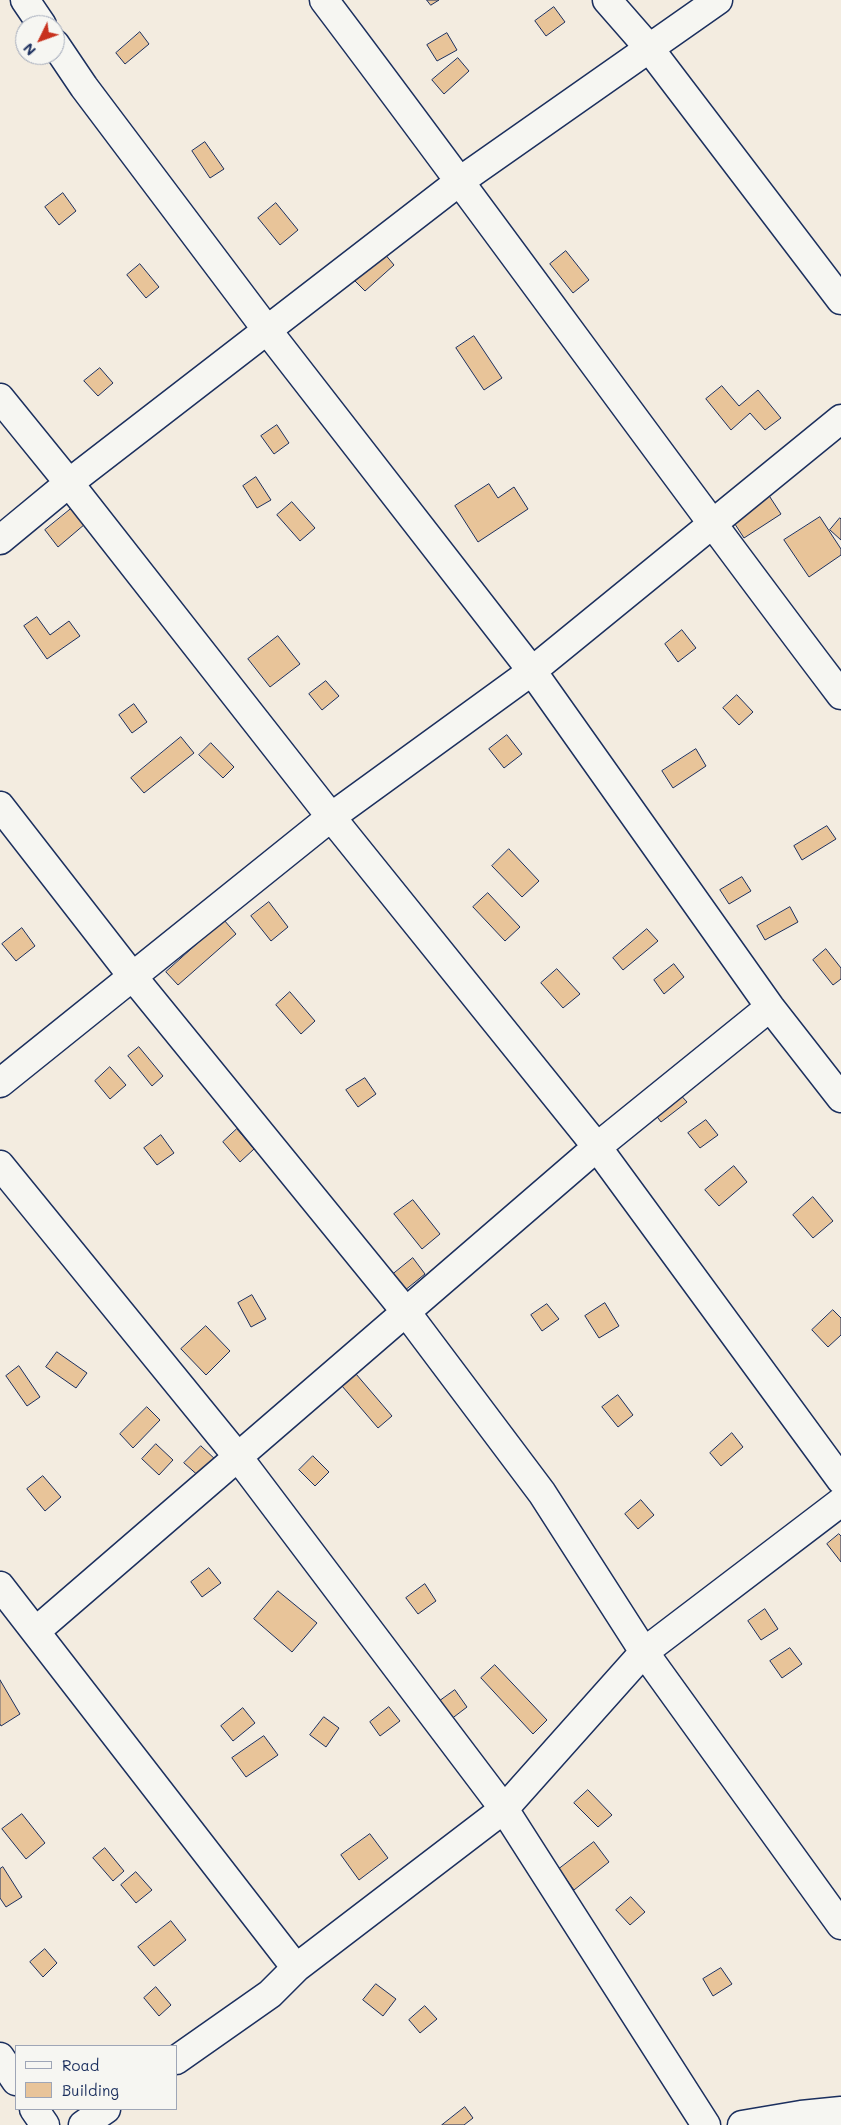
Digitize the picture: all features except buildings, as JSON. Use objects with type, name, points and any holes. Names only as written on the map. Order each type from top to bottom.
[{"type":"street","points":[[25,0],[35,15]]},
{"type":"street","points":[[324,0],[460,180],[712,526],[841,695]]},
{"type":"street","points":[[607,0],[649,48],[841,300]]},
{"type":"street","points":[[0,540],[69,483],[460,180],[718,0]]},
{"type":"street","points":[[65,59],[84,87],[266,330],[532,671],[770,1006],[841,1098]]},
{"type":"street","points":[[0,398],[331,817],[597,1146],[841,1480]]},
{"type":"street","points":[[0,1083],[331,817],[532,671],[841,419]]},
{"type":"street","points":[[0,806],[133,977],[406,1312],[542,1493],[644,1652],[841,1925]]},
{"type":"street","points":[[36,1631],[597,1146],[770,1006]]},
{"type":"street","points":[[0,1165],[238,1457],[504,1809],[706,2125]]},
{"type":"street","points":[[178,2059],[270,1994],[296,1968],[504,1809],[644,1652],[841,1502]]},
{"type":"street","points":[[0,1586],[296,1968]]},
{"type":"street","points":[[0,2057],[15,2080]]},
{"type":"street","points":[[35,2110],[45,2125]]},
{"type":"street","points":[[83,2125],[105,2110]]},
{"type":"street","points":[[742,2125],[802,2115],[841,2111]]}]
